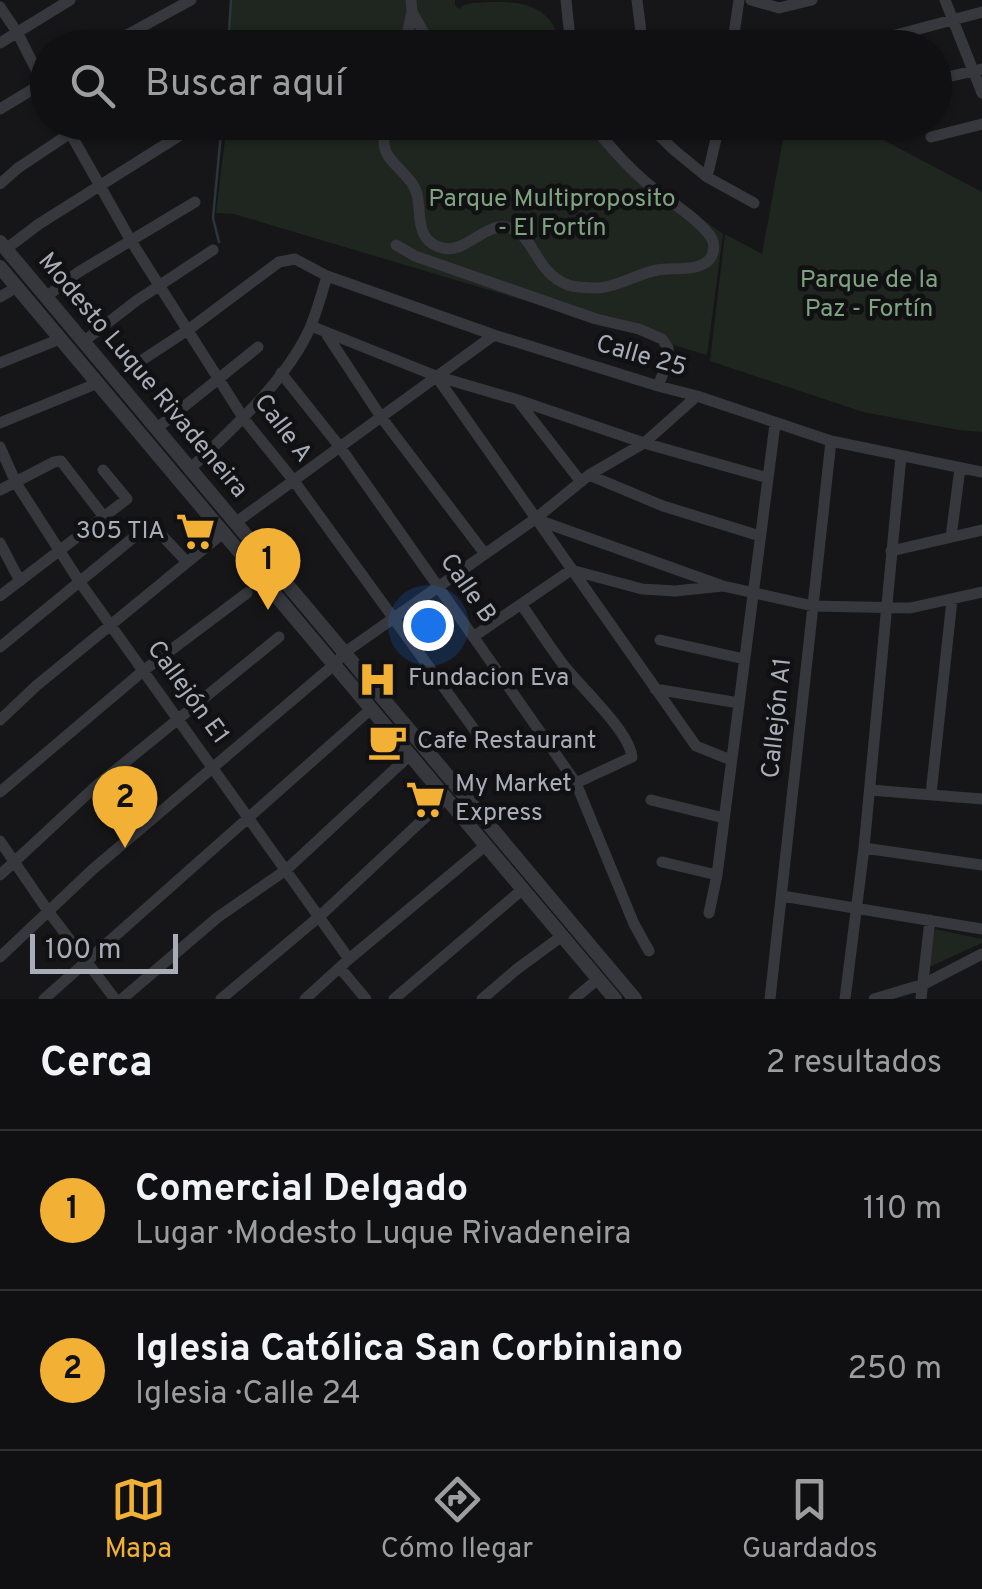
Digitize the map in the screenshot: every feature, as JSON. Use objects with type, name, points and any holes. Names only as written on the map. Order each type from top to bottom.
[{"type":"street","points":[[0,43],[70,0]]},
{"type":"street","points":[[136,30],[191,0]]},
{"type":"street","points":[[566,0],[569,30]]},
{"type":"street","points":[[637,0],[643,30]]},
{"type":"street","points":[[735,30],[740,0]]},
{"type":"street","points":[[751,0],[782,8],[812,0]]},
{"type":"street","points":[[945,0],[978,70],[982,93]]},
{"type":"street","points":[[411,6],[423,30]]},
{"type":"street","points":[[0,7],[30,56]]},
{"type":"street","points":[[914,30],[982,12]]},
{"type":"street","points":[[952,76],[978,70]]},
{"type":"street","points":[[0,109],[30,93]]},
{"type":"street","points":[[952,131],[982,124]]},
{"type":"street","points":[[0,184],[52,140]]},
{"type":"street","name":"Calle A","points":[[74,140],[131,240],[244,419],[294,481],[487,746]]},
{"type":"street","points":[[3,246],[172,140]]},
{"type":"street","points":[[385,140],[389,160],[412,182],[420,198],[419,222],[424,236],[445,250],[458,248],[502,226],[515,229],[526,238],[541,266],[553,276],[571,286],[596,288],[614,286],[659,270],[700,266],[710,259],[712,239],[703,228],[642,180],[606,140]]},
{"type":"street","points":[[664,140],[707,177],[754,203]]},
{"type":"street","points":[[707,177],[716,140]]},
{"type":"street","points":[[46,297],[77,273],[195,202]]},
{"type":"street","points":[[396,245],[414,256],[596,320],[639,329],[662,340],[668,348],[668,361],[658,386]]},
{"type":"street","name":"Modesto Luque Rivadeneira","points":[[3,246],[190,469],[280,601],[336,662],[377,693],[582,935],[616,992]]},
{"type":"street","points":[[83,342],[136,301],[214,250]]},
{"type":"street","name":"Calle 25","points":[[188,330],[280,262],[295,259],[327,276],[494,335],[697,396],[831,442],[982,472]]},
{"type":"street","name":"Modesto Luque Rivadeneira","points":[[0,267],[98,384],[302,602],[351,685],[598,978],[616,992],[635,999]]},
{"type":"street","points":[[190,469],[244,419],[299,349],[327,276]]},
{"type":"street","points":[[0,297],[17,287]]},
{"type":"street","points":[[311,326],[436,376],[768,478]]},
{"type":"street","points":[[130,368],[188,330]]},
{"type":"street","points":[[326,333],[382,417],[485,554]]},
{"type":"street","points":[[0,720],[229,528],[494,335]]},
{"type":"street","points":[[0,364],[60,339]]},
{"type":"street","points":[[156,429],[258,347]]},
{"type":"street","name":"Calle B","points":[[280,373],[340,447],[576,783],[649,951]]},
{"type":"street","points":[[436,376],[696,746],[732,760]]},
{"type":"street","points":[[0,423],[98,384]]},
{"type":"street","points":[[0,957],[92,870],[336,662],[585,479],[644,442],[697,396]]},
{"type":"street","points":[[518,400],[585,479],[760,536]]},
{"type":"street","points":[[709,912],[775,424]]},
{"type":"street","name":"Callejón A1","points":[[770,999],[831,442]]},
{"type":"street","name":"Callejón E1","points":[[0,447],[16,484],[79,581],[320,916],[366,999]]},
{"type":"street","points":[[845,999],[870,790],[901,456]]},
{"type":"street","points":[[0,490],[61,461],[104,516]]},
{"type":"street","points":[[951,537],[960,468]]},
{"type":"street","points":[[0,596],[127,499],[103,470]]},
{"type":"street","points":[[535,519],[723,586],[813,606],[910,608],[982,592]]},
{"type":"street","points":[[0,647],[150,526],[187,562]]},
{"type":"street","points":[[891,551],[982,530]]},
{"type":"street","points":[[0,543],[20,581]]},
{"type":"street","points":[[473,637],[571,570],[662,592],[723,586]]},
{"type":"street","points":[[0,792],[143,671],[248,593]]},
{"type":"street","points":[[931,794],[952,600]]},
{"type":"street","points":[[280,601],[294,608],[302,602]]},
{"type":"street","points":[[521,604],[562,664],[618,728],[633,752],[624,763],[576,783]]},
{"type":"street","points":[[0,875],[96,786],[280,637]]},
{"type":"street","points":[[660,640],[744,659]]},
{"type":"street","points":[[351,685],[358,680],[377,693]]},
{"type":"street","points":[[656,689],[739,703]]},
{"type":"street","points":[[44,999],[370,708]]},
{"type":"street","points":[[0,841],[48,911],[119,999],[218,917],[286,870],[410,755]]},
{"type":"street","points":[[870,790],[982,798]]},
{"type":"street","points":[[221,999],[320,916],[446,798]]},
{"type":"street","points":[[651,800],[724,818]]},
{"type":"street","points":[[305,999],[486,845]]},
{"type":"street","points":[[864,848],[982,865]]},
{"type":"street","points":[[662,862],[717,875]]},
{"type":"street","points":[[394,999],[523,889]]},
{"type":"street","points":[[782,896],[982,929]]},
{"type":"street","points":[[544,914],[557,915],[582,935]]},
{"type":"street","points":[[921,999],[930,920]]},
{"type":"street","points":[[482,999],[562,936]]},
{"type":"street","points":[[874,999],[924,984],[982,954]]},
{"type":"street","points":[[574,999],[598,978]]},
{"type":"green space","points":[[231,0],[455,0],[459,9],[473,3],[529,6],[549,20],[555,30],[230,30]]},
{"type":"green space","name":"Parque Multiproposito - El Fortín","points":[[225,140],[610,140],[655,182],[723,234],[707,355],[234,214],[216,213]]},
{"type":"green space","name":"Parque de la Paz - Fortín","points":[[783,140],[883,140],[982,192],[982,432],[863,412],[710,361],[725,234],[762,254]]},
{"type":"green space","points":[[935,929],[982,939],[982,943],[929,967]]},
{"type":"waterway","points":[[229,30],[231,0]]},
{"type":"waterway","points":[[219,242],[213,218],[220,140]]},
{"type":"place","name":"305 TIA","points":[[195,532]]},
{"type":"place","name":"Comercial Delgado","points":[[268,610]]},
{"type":"place","name":"Fundacion Eva","points":[[378,679]]},
{"type":"place","name":"Cafe Restaurant","points":[[387,742]]},
{"type":"place","name":"My Market Express","points":[[425,799]]},
{"type":"place","name":"Iglesia Católica San Corbiniano","points":[[125,848]]}]
